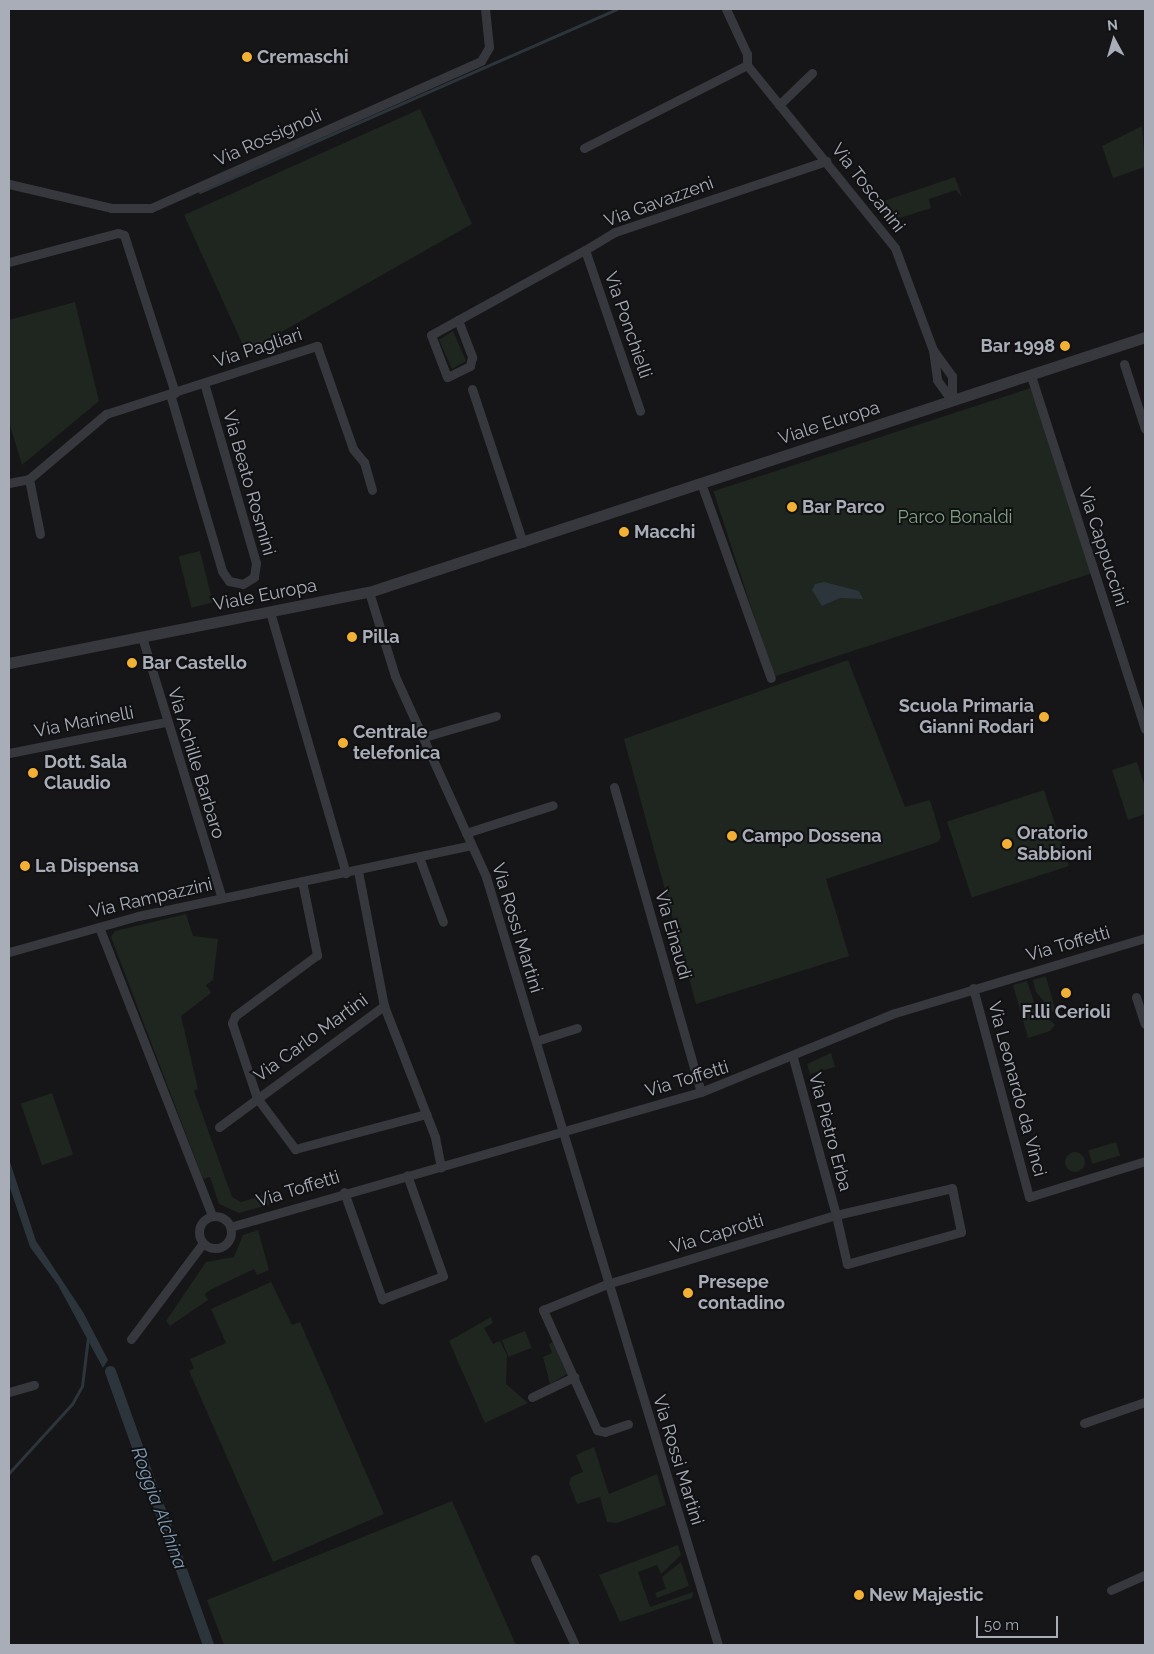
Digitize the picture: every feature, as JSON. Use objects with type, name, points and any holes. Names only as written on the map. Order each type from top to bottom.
[{"type":"street","name":"Via Rossignoli","points":[[9,184],[111,208],[151,208],[481,61],[488,47],[484,9]]},
{"type":"street","name":"Via Toscanini","points":[[726,9],[747,54],[747,65],[895,248],[933,350],[937,380],[952,401]]},
{"type":"street","points":[[584,148],[747,65]]},
{"type":"street","points":[[779,105],[812,73]]},
{"type":"street","name":"Via Gavazzeni","points":[[458,320],[472,357],[470,366],[447,377],[431,334],[585,250],[614,232],[826,161]]},
{"type":"street","points":[[9,262],[118,233],[124,235],[172,393]]},
{"type":"street","name":"Via Ponchielli","points":[[585,250],[640,411]]},
{"type":"street","name":"Viale Europa","points":[[9,663],[369,592],[524,544],[701,483],[1145,338]]},
{"type":"street","name":"Via Pagliari","points":[[9,484],[29,479],[106,414],[317,346],[353,449],[364,462],[372,490]]},
{"type":"street","name":"Via Toscanini","points":[[933,350],[952,376],[952,401]]},
{"type":"street","points":[[1124,364],[1145,429]]},
{"type":"street","name":"Via Cappuccini","points":[[1031,376],[1142,710],[1145,729]]},
{"type":"street","name":"Via Beato Rosmini","points":[[172,393],[222,571],[229,581],[243,584],[254,577],[256,564],[204,383]]},
{"type":"street","points":[[472,389],[524,544]]},
{"type":"street","points":[[29,479],[40,534]]},
{"type":"street","points":[[701,483],[771,678]]},
{"type":"street","name":"Via Rossi Martini","points":[[369,592],[395,676],[472,845],[536,1041],[607,1284],[718,1645]]},
{"type":"street","points":[[270,612],[346,873]]},
{"type":"street","name":"Via Achille Barbaro","points":[[142,637],[165,722],[222,898]]},
{"type":"street","points":[[424,738],[496,716]]},
{"type":"street","name":"Via Marinelli","points":[[9,754],[165,722]]},
{"type":"street","name":"Via Einaudi","points":[[614,787],[701,1092]]},
{"type":"street","points":[[466,833],[553,804]]},
{"type":"street","name":"Via Rampazzini","points":[[9,952],[99,927],[222,898],[472,845]]},
{"type":"street","points":[[419,857],[443,922]]},
{"type":"street","name":"Via Carlo Martini","points":[[358,870],[384,1006],[426,1114],[441,1167]]},
{"type":"street","points":[[258,1098],[232,1024],[235,1016],[317,956],[302,881]]},
{"type":"street","points":[[99,927],[212,1216]]},
{"type":"street","name":"Via Toffetti","points":[[230,1227],[344,1192],[564,1135],[701,1092],[793,1058],[895,1013],[973,988],[1145,938]]},
{"type":"street","name":"Via Leonardo da Vinci","points":[[973,988],[1029,1197],[1145,1161]]},
{"type":"street","points":[[1136,997],[1145,1024]]},
{"type":"street","name":"Via Carlo Martini","points":[[219,1127],[384,1006]]},
{"type":"street","points":[[536,1041],[577,1028]]},
{"type":"street","name":"Via Pietro Erba","points":[[793,1058],[836,1215],[847,1264],[961,1232],[952,1188],[836,1215]]},
{"type":"street","name":"Via Carlo Martini","points":[[258,1098],[295,1148],[426,1114]]},
{"type":"street","points":[[344,1192],[382,1299],[443,1276],[407,1176]]},
{"type":"street","name":"Via Caprotti","points":[[607,1284],[836,1215]]},
{"type":"street","points":[[203,1243],[223,1245],[230,1237],[230,1227],[221,1217],[212,1216]]},
{"type":"street","points":[[203,1243],[199,1229],[212,1216]]},
{"type":"street","points":[[132,1339],[203,1243]]},
{"type":"street","name":"Via Rossi Martini","points":[[607,1284],[542,1310],[597,1430],[605,1432],[628,1424]]},
{"type":"street","points":[[532,1397],[574,1377]]},
{"type":"street","points":[[9,1392],[34,1385]]},
{"type":"street","points":[[1084,1423],[1145,1402]]},
{"type":"street","points":[[535,1558],[575,1645]]},
{"type":"street","points":[[1112,1590],[1145,1575]]},
{"type":"green space","points":[[420,109],[472,224],[246,352],[184,215]]},
{"type":"green space","points":[[1142,126],[1145,167],[1113,178],[1102,146]]},
{"type":"green space","points":[[955,177],[962,197],[956,190],[929,199],[931,208],[891,219],[875,204]]},
{"type":"green space","points":[[75,302],[99,401],[22,465],[9,422],[9,320]]},
{"type":"green space","points":[[453,331],[466,361],[452,369],[439,340]]},
{"type":"green space","name":"Parco Bonaldi","points":[[1031,388],[1091,573],[774,677],[713,491]]},
{"type":"green space","points":[[200,551],[213,602],[191,608],[179,556]]},
{"type":"green space","name":"Campo Dossena","points":[[848,660],[905,807],[930,800],[941,837],[938,842],[826,879],[849,956],[696,1004],[624,739]]},
{"type":"green space","name":"Oratorio Sabbioni","points":[[1137,762],[1145,787],[1145,814],[1128,820],[1112,770]]},
{"type":"green space","name":"Oratorio Sabbioni","points":[[1044,790],[1069,866],[972,898],[947,822]]},
{"type":"green space","points":[[186,914],[193,936],[218,939],[213,980],[206,985],[211,993],[181,1016],[198,1089],[194,1091],[232,1197],[241,1202],[268,1194],[271,1204],[239,1213],[219,1204],[210,1177],[203,1179],[111,937],[115,931]]},
{"type":"green space","points":[[1046,976],[1057,1017],[1036,992],[1033,980]]},
{"type":"green space","points":[[1027,981],[1035,1005],[1055,1025],[1050,1031],[1028,1038],[1013,985]]},
{"type":"green space","points":[[831,1053],[835,1067],[810,1074],[807,1064]]},
{"type":"green space","points":[[52,1093],[73,1154],[42,1165],[21,1104]]},
{"type":"green space","points":[[1116,1142],[1120,1155],[1092,1164],[1088,1150]]},
{"type":"green space","points":[[1075,1152],[1082,1155],[1085,1162],[1082,1169],[1075,1172],[1068,1169],[1065,1162],[1068,1155]]},
{"type":"green space","points":[[258,1230],[269,1270],[257,1275],[254,1269],[210,1290],[205,1294],[208,1300],[170,1326],[166,1321],[206,1262],[234,1257],[243,1235]]},
{"type":"green space","points":[[271,1282],[292,1325],[300,1322],[384,1514],[273,1562],[189,1371],[194,1368],[190,1359],[226,1343],[211,1309]]},
{"type":"green space","points":[[491,1317],[493,1323],[484,1328],[493,1344],[500,1341],[507,1355],[506,1384],[528,1403],[485,1423],[449,1341]]},
{"type":"green space","points":[[525,1331],[532,1348],[509,1357],[502,1340]]},
{"type":"green space","points":[[553,1342],[567,1374],[550,1384],[543,1357],[552,1353],[549,1344]]},
{"type":"green space","points":[[594,1447],[609,1494],[657,1474],[666,1505],[617,1523],[607,1522],[600,1497],[577,1504],[569,1483],[571,1477],[583,1472],[576,1455]]},
{"type":"green space","points":[[452,1501],[516,1645],[224,1645],[207,1600]]},
{"type":"green space","points":[[678,1545],[681,1555],[661,1574],[657,1565],[638,1572],[650,1607],[693,1592],[692,1598],[620,1622],[599,1575]]},
{"type":"green space","points":[[681,1562],[689,1586],[657,1598],[655,1593],[666,1589],[662,1577]]},
{"type":"shaded area","points":[[824,582],[859,591],[863,599],[840,598],[822,606],[812,590],[815,584]]},
{"type":"shaded area","points":[[9,1159],[36,1241],[83,1312],[108,1360],[103,1368],[58,1285],[30,1247],[9,1185]]},
{"type":"waterway","points":[[200,192],[617,9]]},
{"type":"waterway","points":[[9,1473],[72,1404],[82,1386],[88,1337]]},
{"type":"waterway","name":"Roggia Alchina","points":[[110,1371],[208,1645]]},
{"type":"place","name":"Cremaschi","points":[[247,57]]},
{"type":"place","name":"Bar 1998","points":[[1065,346]]},
{"type":"place","name":"Bar Parco","points":[[792,507]]},
{"type":"place","name":"Macchi","points":[[624,532]]},
{"type":"place","name":"Pilla","points":[[352,637]]},
{"type":"place","name":"Bar Castello","points":[[132,663]]},
{"type":"place","name":"Scuola Primaria Gianni Rodari","points":[[1044,717]]},
{"type":"place","name":"Centrale telefonica","points":[[343,743]]},
{"type":"place","name":"Dott. Sala Claudio","points":[[33,773]]},
{"type":"place","name":"Campo Dossena","points":[[732,836]]},
{"type":"place","name":"Oratorio Sabbioni","points":[[1007,844]]},
{"type":"place","name":"La Dispensa","points":[[25,866]]},
{"type":"place","name":"F.lli Cerioli","points":[[1066,993]]},
{"type":"place","name":"Presepe contadino","points":[[688,1293]]},
{"type":"place","name":"New Majestic","points":[[859,1595]]}]
